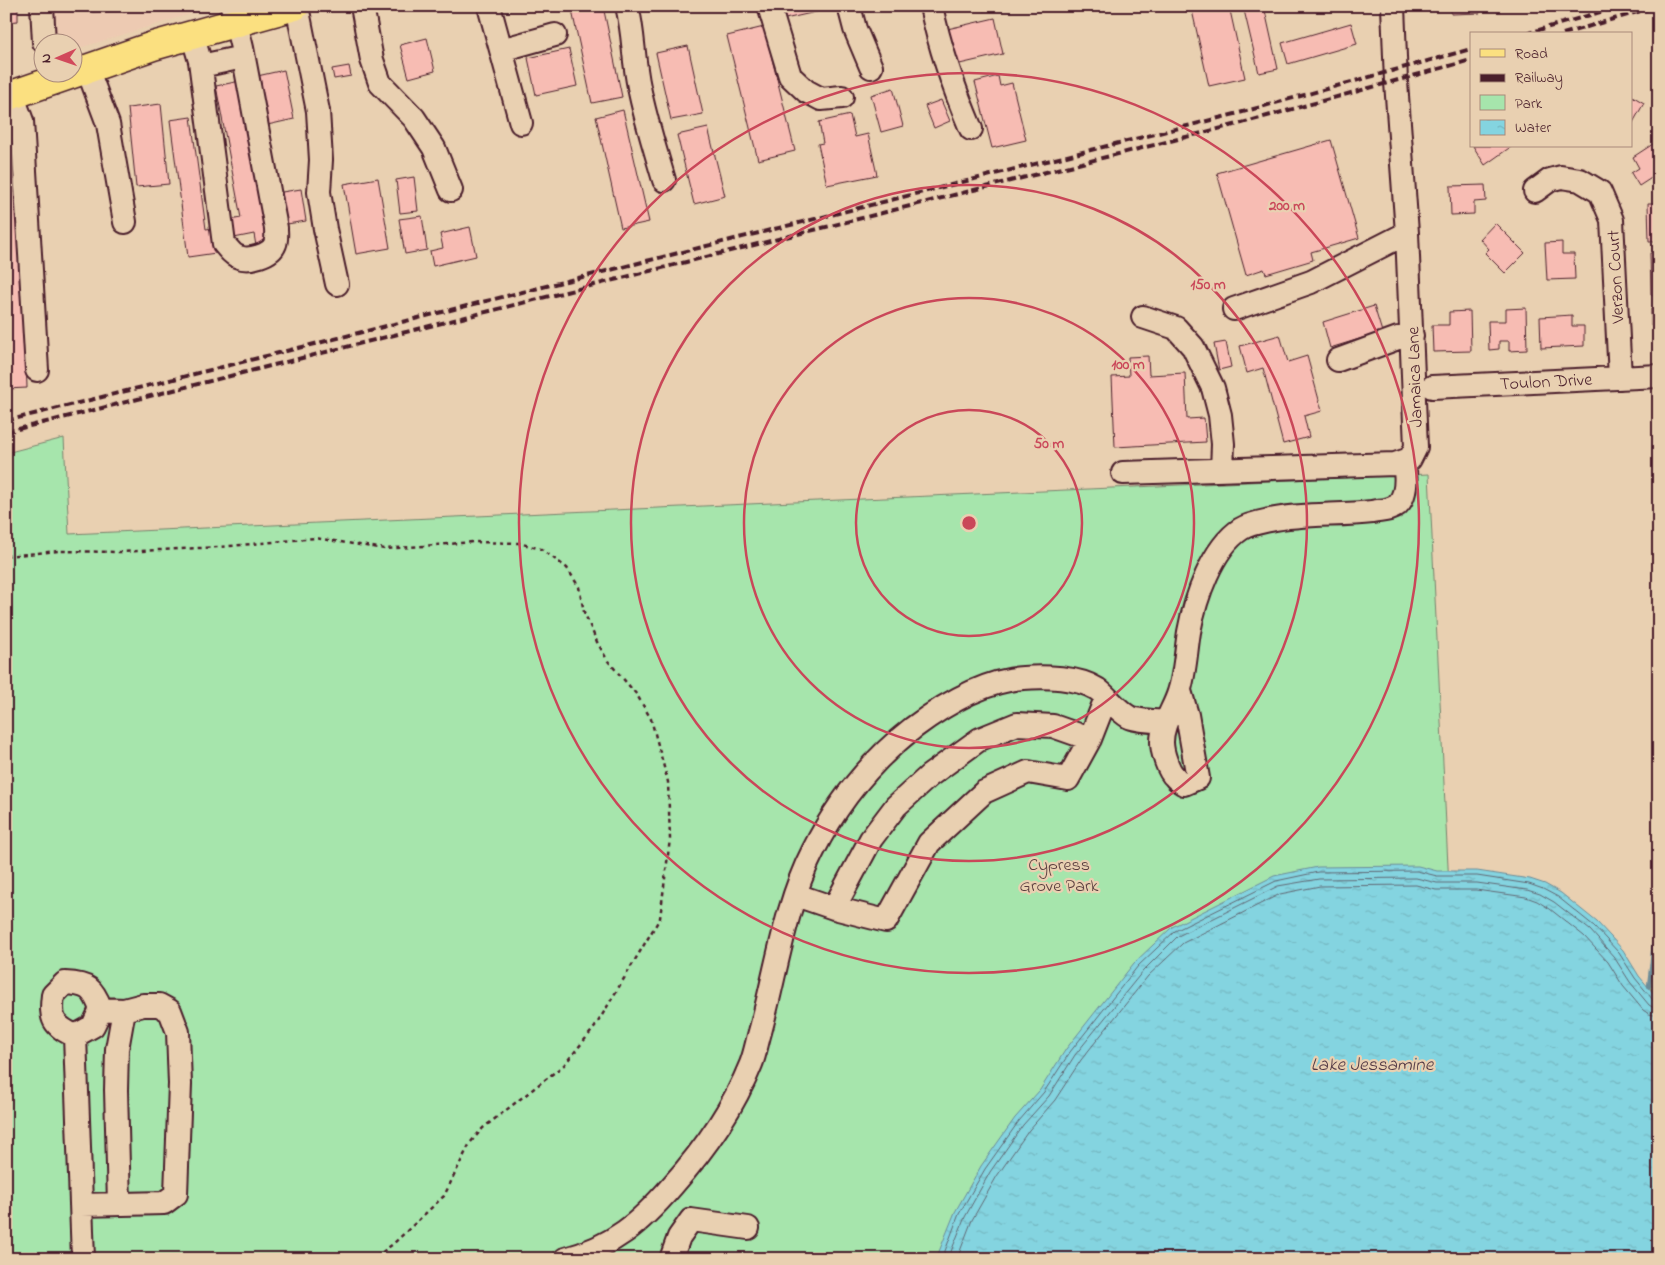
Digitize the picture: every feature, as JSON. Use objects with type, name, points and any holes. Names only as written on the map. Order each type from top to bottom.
[{"type":"main road","points":[[82,69],[192,34],[234,14],[296,6]]},
{"type":"main road","points":[[9,96],[36,82]]},
{"type":"street","points":[[42,6],[43,32]]},
{"type":"street","points":[[296,6],[318,111],[321,160],[319,192],[337,284]]},
{"type":"street","points":[[362,6],[372,60],[380,83],[414,118],[434,148],[451,190]]},
{"type":"street","points":[[489,6],[521,123]]},
{"type":"street","points":[[627,6],[632,26],[639,87],[664,180]]},
{"type":"street","points":[[769,6],[790,76],[806,90],[821,99],[842,97]]},
{"type":"street","points":[[931,6],[937,36],[971,129]]},
{"type":"street","name":"Jamaica Lane","points":[[1393,6],[1396,82],[1407,233],[1416,447],[1410,459],[1404,461]]},
{"type":"street","points":[[855,7],[855,29],[871,67]]},
{"type":"street","points":[[192,34],[201,66],[224,244],[233,254],[241,258],[263,255],[271,251],[276,242],[276,228],[234,14]]},
{"type":"street","points":[[501,50],[555,35]]},
{"type":"street","points":[[201,66],[243,57]]},
{"type":"street","points":[[87,68],[108,124],[125,222]]},
{"type":"street","points":[[9,96],[22,121],[37,370]]},
{"type":"street","name":"Verzon Court","points":[[1535,191],[1550,180],[1561,177],[1580,180],[1600,192],[1612,220],[1620,378]]},
{"type":"street","points":[[1234,309],[1311,282],[1407,233]]},
{"type":"street","points":[[1143,317],[1176,328],[1194,347],[1213,388],[1220,415],[1223,444],[1222,470]]},
{"type":"street","points":[[1338,360],[1398,338],[1412,336]]},
{"type":"street","name":"Toulon Drive","points":[[1432,387],[1659,376]]},
{"type":"street","points":[[1123,473],[1394,464],[1404,461],[1406,478],[1404,492],[1399,504],[1391,509],[1359,513],[1291,516],[1258,523],[1240,530],[1222,548],[1210,569],[1197,599],[1189,632],[1180,691],[1166,722],[1162,742],[1166,761],[1173,776],[1184,784],[1198,778],[1187,715],[1180,691]]},
{"type":"street","points":[[565,1259],[609,1243],[630,1230],[651,1211],[699,1155],[733,1103],[751,1063],[783,937],[812,853],[834,815],[862,776],[892,745],[930,716],[959,699],[991,684],[1022,678],[1045,677],[1072,680],[1096,689],[1130,718],[1166,722]]},
{"type":"street","points":[[796,895],[834,908],[886,921],[929,843],[984,792],[1028,772],[1068,779],[1090,739],[1106,698]]},
{"type":"street","points":[[834,908],[871,839],[896,806],[929,776],[980,739],[1017,724],[1053,726],[1090,739]]},
{"type":"street","points":[[65,983],[81,984],[95,994],[101,1009],[92,1026],[75,1036],[59,1028],[51,1012],[53,995],[65,983]]},
{"type":"street","points":[[81,1205],[164,1203],[176,1194],[180,1084],[178,1032],[170,1011],[159,1005],[143,1005],[124,1010],[101,1009]]},
{"type":"street","points":[[120,1204],[116,1090],[117,1049],[124,1010]]},
{"type":"street","points":[[75,1036],[83,1259]]},
{"type":"street","points":[[666,1193],[691,1220],[748,1228]]},
{"type":"street","points":[[670,1259],[679,1237],[691,1220]]},
{"type":"path","points":[[6,556],[60,551],[120,552],[220,547],[315,538],[385,548],[473,542],[519,543],[541,549],[567,568],[579,587],[584,612],[597,642],[608,661],[637,696],[650,719],[668,782],[670,839],[660,918],[595,1027],[564,1065],[483,1128],[470,1143],[444,1196],[393,1244],[373,1259]]},
{"type":"shaded area","points":[[53,6],[216,6],[82,47],[82,32],[54,32]]},
{"type":"green space","name":"Cypress Grove Park","points":[[64,438],[69,534],[1429,474],[1467,1259],[6,1259],[6,453]]},
{"type":"green space","points":[[1659,916],[1659,1000],[1649,986]]},
{"type":"water","name":"Lake Jessamine","points":[[1418,866],[1437,871],[1477,871],[1530,879],[1545,884],[1561,893],[1597,922],[1623,950],[1639,976],[1659,1000],[1659,1259],[936,1259],[955,1212],[981,1166],[1015,1118],[1040,1090],[1066,1049],[1134,963],[1172,927],[1274,876],[1318,867]]},
{"type":"building","points":[[6,6],[18,6],[18,21],[6,22]]},
{"type":"building","points":[[91,6],[126,6],[126,11],[92,12]]},
{"type":"building","points":[[571,6],[603,6],[622,97],[592,103]]},
{"type":"building","points":[[782,6],[828,6],[829,9],[785,19]]},
{"type":"building","points":[[982,6],[997,6],[997,8],[983,11]]},
{"type":"building","points":[[1191,6],[1229,6],[1245,78],[1209,86]]},
{"type":"building","points":[[1243,6],[1264,6],[1278,69],[1259,73]]},
{"type":"building","points":[[1451,6],[1480,6],[1480,13],[1451,14]]},
{"type":"building","points":[[995,18],[1003,54],[951,66],[943,30]]},
{"type":"building","points":[[1351,23],[1357,44],[1288,64],[1282,43]]},
{"type":"building","points":[[764,27],[795,151],[758,160],[727,36]]},
{"type":"building","points":[[427,38],[435,71],[409,78],[400,45]]},
{"type":"building","points":[[688,46],[703,114],[671,120],[656,53]]},
{"type":"building","points":[[569,49],[577,86],[536,95],[528,58]]},
{"type":"building","points":[[349,66],[351,76],[334,79],[332,69]]},
{"type":"building","points":[[284,70],[294,119],[263,126],[253,77]]},
{"type":"building","points":[[998,76],[1000,86],[1012,83],[1026,140],[992,148],[975,82]]},
{"type":"building","points":[[240,81],[271,244],[256,246],[254,234],[234,238],[230,220],[241,218],[216,86]]},
{"type":"building","points":[[893,88],[903,126],[881,132],[871,95]]},
{"type":"building","points":[[1632,96],[1644,103],[1632,124]]},
{"type":"building","points":[[941,100],[950,121],[934,128],[925,106]]},
{"type":"building","points":[[161,104],[169,184],[136,187],[128,108]]},
{"type":"building","points":[[623,110],[649,222],[621,228],[596,117]]},
{"type":"building","points":[[850,115],[855,137],[868,134],[877,175],[827,185],[818,144],[823,143],[819,122]]},
{"type":"building","points":[[191,117],[206,229],[213,228],[216,253],[188,257],[170,120]]},
{"type":"building","points":[[708,128],[725,196],[694,204],[677,135]]},
{"type":"building","points":[[1331,140],[1359,238],[1311,252],[1313,260],[1266,274],[1264,269],[1246,275],[1217,173]]},
{"type":"building","points":[[1653,144],[1659,153],[1659,173],[1639,186],[1631,173],[1639,168],[1633,157]]},
{"type":"building","points":[[1474,148],[1509,148],[1485,165]]},
{"type":"building","points":[[6,165],[20,165],[27,388],[6,389]]},
{"type":"building","points":[[414,177],[418,211],[400,213],[396,180]]},
{"type":"building","points":[[378,178],[390,248],[356,254],[344,184]]},
{"type":"building","points":[[1485,185],[1486,201],[1474,202],[1474,214],[1451,215],[1450,186]]},
{"type":"building","points":[[301,189],[306,221],[287,224],[282,192]]},
{"type":"building","points":[[1648,203],[1659,203],[1659,241],[1649,241]]},
{"type":"building","points":[[422,216],[427,250],[405,254],[399,219]]},
{"type":"building","points":[[1495,223],[1525,253],[1505,273],[1485,253],[1489,249],[1480,239]]},
{"type":"building","points":[[470,227],[476,256],[433,266],[430,251],[443,248],[440,234]]},
{"type":"building","points":[[1562,242],[1562,254],[1574,254],[1575,279],[1547,280],[1545,243]]},
{"type":"building","points":[[1659,252],[1659,295],[1651,295],[1650,253]]},
{"type":"building","points":[[1374,306],[1382,332],[1330,348],[1323,322]]},
{"type":"building","points":[[1526,308],[1527,350],[1509,351],[1509,341],[1499,341],[1499,349],[1489,350],[1488,321],[1506,321],[1506,309]]},
{"type":"building","points":[[1651,309],[1659,309],[1659,325],[1651,326]]},
{"type":"building","points":[[1470,311],[1471,351],[1433,352],[1432,325],[1449,325],[1449,312]]},
{"type":"building","points":[[1572,315],[1572,326],[1584,326],[1584,346],[1541,348],[1540,317]]},
{"type":"building","points":[[1280,335],[1288,362],[1307,356],[1322,411],[1304,416],[1309,437],[1283,444],[1263,368],[1247,373],[1240,346]]},
{"type":"building","points":[[1226,342],[1231,367],[1219,370],[1214,344]]},
{"type":"building","points":[[1148,356],[1149,375],[1185,373],[1187,419],[1204,418],[1206,442],[1115,447],[1112,377],[1129,376],[1128,357]]},
{"type":"waterway","points":[[1649,986],[1659,902]]},
{"type":"railway","points":[[1532,32],[1621,6]]},
{"type":"railway","points":[[1570,32],[1658,6]]},
{"type":"railway","points":[[6,421],[1239,113],[1470,49]]},
{"type":"railway","points":[[6,432],[1242,123],[1470,60]]}]
